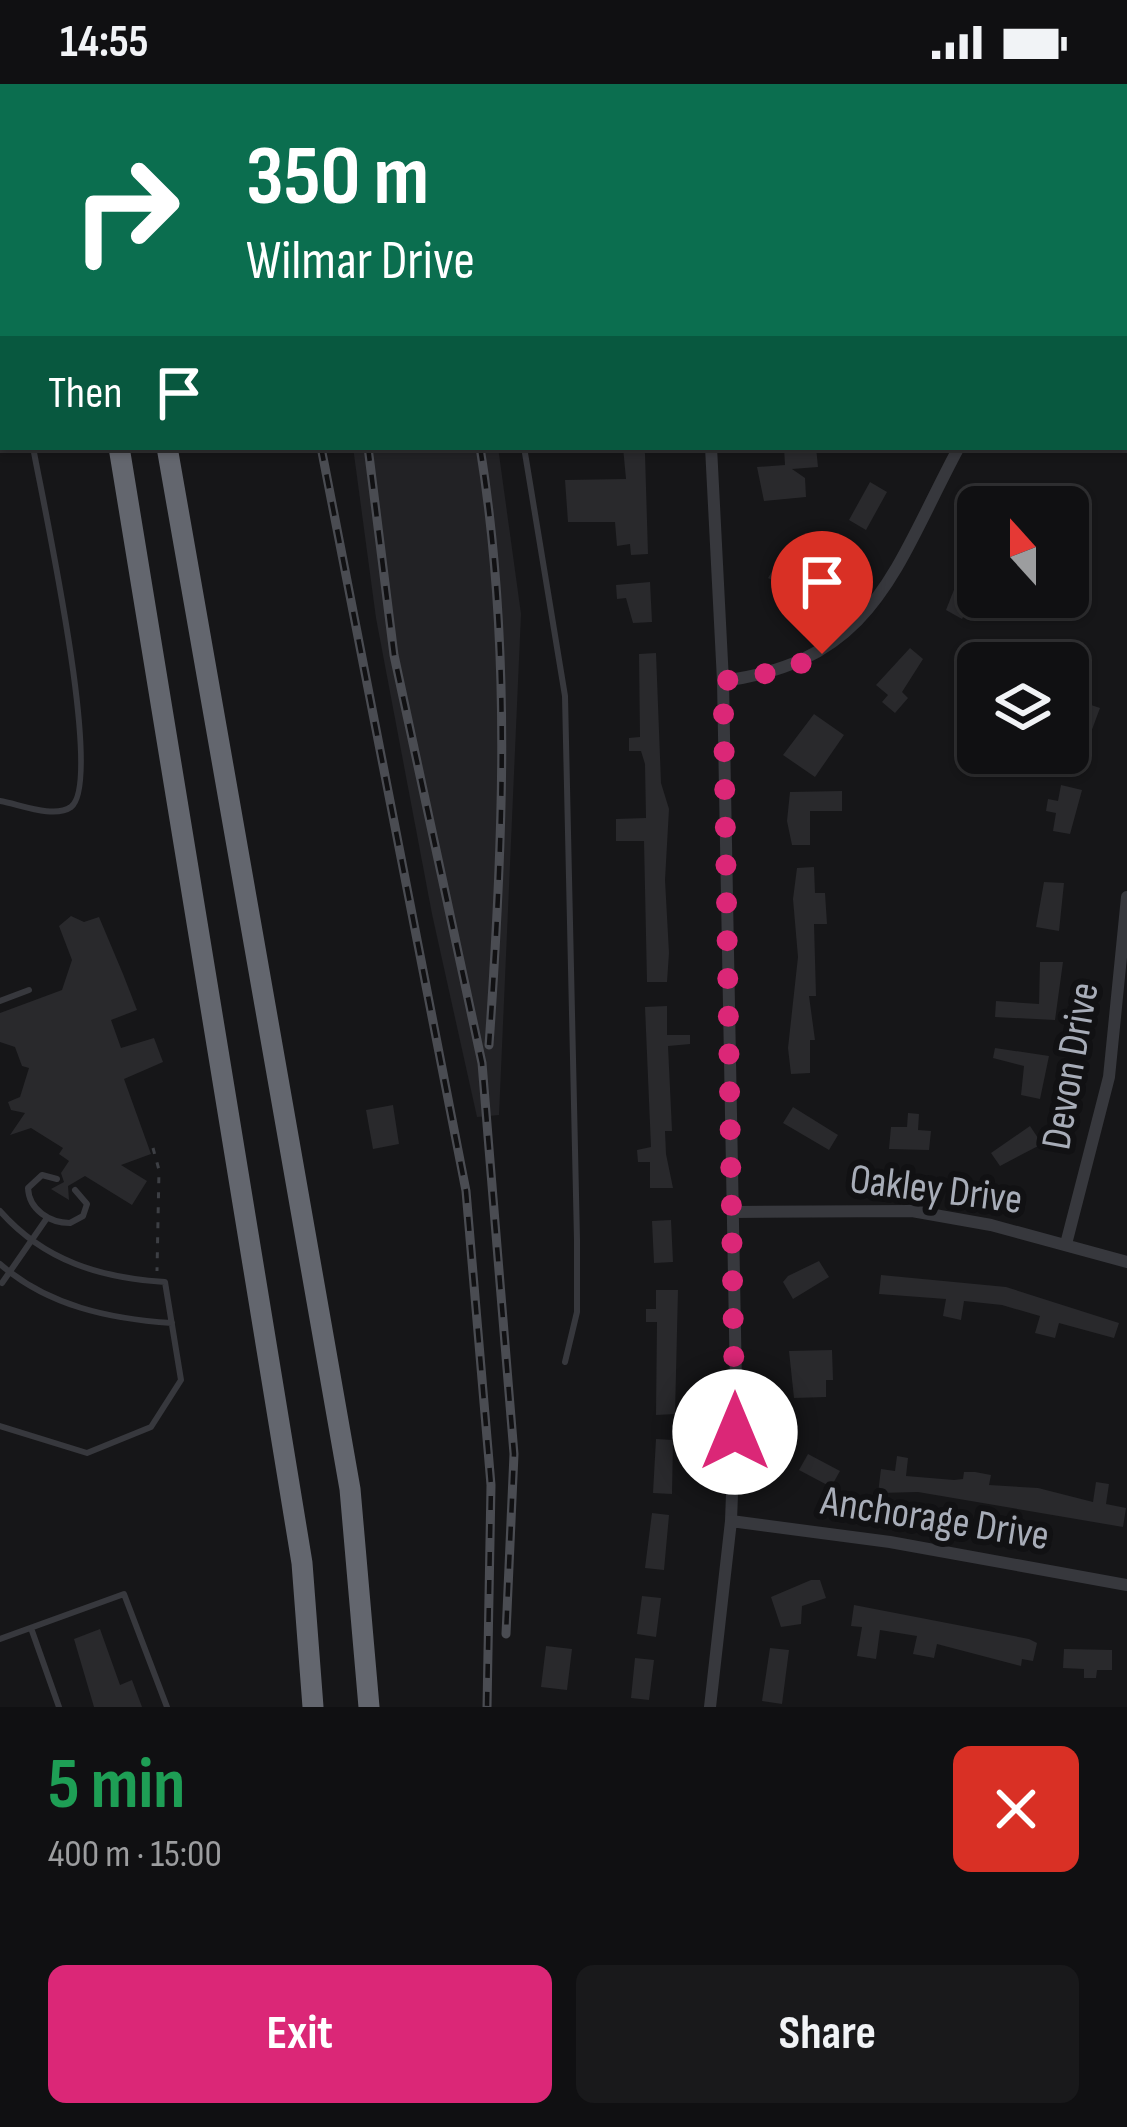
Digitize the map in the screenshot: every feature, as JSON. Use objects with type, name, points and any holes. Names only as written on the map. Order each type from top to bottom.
[{"type":"highway","points":[[118,450],[302,1563],[313,1707]]},
{"type":"highway","points":[[168,450],[350,1489],[369,1707]]},
{"type":"street","points":[[710,1707],[731,1521],[733,1212],[723,681],[711,450]]},
{"type":"street","points":[[723,681],[797,666],[851,631],[879,592],[957,450]]},
{"type":"street","name":"Devon Drive","points":[[1066,1244],[1109,1077],[1127,897]]},
{"type":"street","name":"Oakley Drive","points":[[733,1212],[913,1211],[1127,1262]]},
{"type":"street","name":"Anchorage Drive","points":[[731,1521],[890,1542],[1127,1585]]},
{"type":"lane","points":[[0,801],[54,812],[70,808],[81,795],[84,737],[33,450]]},
{"type":"lane","points":[[524,450],[565,696],[577,1312],[565,1362]]},
{"type":"lane","points":[[0,1000],[29,990]]},
{"type":"lane","points":[[57,1179],[37,1176],[28,1188],[31,1202],[47,1217],[70,1223],[83,1216],[85,1198],[75,1190]]},
{"type":"lane","points":[[0,1211],[31,1241],[80,1268],[165,1282],[180,1385],[148,1429],[80,1454],[0,1426]]},
{"type":"lane","points":[[1,1285],[47,1217]]},
{"type":"lane","points":[[0,1264],[92,1312],[172,1323]]},
{"type":"lane","points":[[0,1640],[124,1594],[166,1707]]},
{"type":"lane","points":[[31,1628],[59,1707]]},
{"type":"path","points":[[153,1148],[159,1169],[157,1281]]},
{"type":"shaded area","points":[[353,450],[498,450],[521,614],[499,1115],[477,1117],[432,914],[376,618]]},
{"type":"building","points":[[623,450],[644,450],[648,554],[631,555],[630,544],[617,546],[615,522],[568,522],[565,480],[626,479]]},
{"type":"building","points":[[784,450],[816,450],[818,467],[792,469],[805,478],[806,497],[764,501],[757,467],[785,465]]},
{"type":"building","points":[[870,482],[887,492],[866,530],[849,520]]},
{"type":"building","points":[[778,562],[819,585],[810,599],[768,578]]},
{"type":"building","points":[[650,582],[652,622],[633,623],[626,598],[617,599],[616,585]]},
{"type":"building","points":[[957,582],[957,616],[946,610]]},
{"type":"building","points":[[910,648],[923,659],[902,692],[908,698],[895,713],[882,702],[888,695],[876,685]]},
{"type":"building","points":[[656,653],[661,783],[669,809],[667,982],[647,982],[644,841],[616,841],[616,819],[646,818],[645,764],[641,751],[629,751],[629,738],[640,737],[639,654]]},
{"type":"building","points":[[1089,704],[1100,708],[1089,738]]},
{"type":"building","points":[[814,714],[844,735],[815,777],[783,755]]},
{"type":"building","points":[[1061,785],[1082,790],[1070,834],[1053,831],[1056,813],[1046,811],[1048,799],[1058,801]]},
{"type":"building","points":[[842,791],[842,811],[810,811],[810,845],[792,845],[787,821],[790,792]]},
{"type":"building","points":[[814,867],[815,893],[825,893],[827,924],[814,924],[816,996],[809,996],[815,1040],[810,1040],[810,1073],[791,1074],[788,1048],[798,957],[793,899],[797,868]]},
{"type":"building","points":[[1044,882],[1064,883],[1059,931],[1036,927]]},
{"type":"building","points":[[71,916],[84,922],[99,917],[137,1010],[111,1020],[121,1048],[154,1038],[163,1062],[124,1079],[151,1154],[121,1165],[147,1181],[132,1205],[85,1176],[68,1186],[69,1200],[51,1189],[64,1182],[61,1173],[69,1161],[59,1154],[63,1148],[31,1128],[10,1135],[25,1113],[11,1110],[8,1102],[20,1097],[29,1068],[22,1066],[15,1047],[0,1042],[0,1013],[62,990],[72,960],[59,926]]},
{"type":"building","points":[[1040,962],[1063,962],[1055,1020],[995,1017],[996,1001],[1039,1004]]},
{"type":"building","points":[[667,1006],[667,1035],[690,1035],[690,1044],[668,1046],[672,1131],[665,1131],[673,1188],[650,1188],[650,1162],[638,1162],[637,1150],[651,1147],[645,1007]]},
{"type":"building","points":[[995,1048],[1049,1056],[1040,1099],[1021,1095],[1024,1066],[993,1058]]},
{"type":"building","points":[[393,1105],[399,1144],[373,1149],[366,1110]]},
{"type":"building","points":[[793,1107],[838,1135],[829,1150],[783,1123]]},
{"type":"building","points":[[908,1113],[919,1114],[918,1130],[931,1131],[929,1150],[889,1149],[891,1127],[907,1127]]},
{"type":"building","points":[[1030,1126],[1042,1144],[1000,1166],[991,1153]]},
{"type":"building","points":[[671,1220],[673,1262],[654,1263],[652,1221]]},
{"type":"building","points":[[819,1261],[829,1277],[793,1299],[783,1282]]},
{"type":"building","points":[[881,1275],[1006,1287],[1119,1323],[1114,1338],[1059,1323],[1055,1338],[1035,1333],[1040,1316],[964,1301],[961,1320],[943,1316],[946,1299],[879,1294]]},
{"type":"building","points":[[656,1290],[678,1290],[675,1414],[656,1415],[657,1322],[646,1322],[646,1309],[656,1309]]},
{"type":"building","points":[[832,1350],[833,1380],[826,1380],[826,1397],[794,1398],[789,1351]]},
{"type":"building","points":[[656,1439],[673,1440],[672,1494],[653,1493]]},
{"type":"building","points":[[808,1454],[840,1471],[831,1487],[799,1470]]},
{"type":"building","points":[[897,1456],[908,1458],[906,1476],[954,1480],[963,1479],[964,1472],[975,1472],[991,1475],[989,1485],[1038,1488],[1093,1502],[1096,1482],[1109,1484],[1106,1504],[1126,1508],[1123,1527],[918,1492],[878,1493],[881,1469],[895,1471]]},
{"type":"building","points":[[652,1513],[669,1515],[664,1570],[645,1568]]},
{"type":"building","points":[[820,1580],[826,1598],[802,1606],[801,1624],[781,1627],[771,1597]]},
{"type":"building","points":[[642,1596],[661,1598],[656,1637],[637,1634]]},
{"type":"building","points":[[854,1605],[1029,1639],[1037,1643],[1033,1661],[1022,1659],[1021,1666],[937,1644],[934,1658],[913,1654],[917,1636],[880,1630],[876,1659],[857,1656],[862,1627],[851,1626]]},
{"type":"building","points":[[100,1629],[120,1685],[132,1680],[142,1707],[94,1707],[74,1639]]},
{"type":"building","points":[[546,1646],[572,1649],[567,1690],[541,1687]]},
{"type":"building","points":[[770,1648],[789,1650],[782,1704],[762,1701]]},
{"type":"building","points":[[1064,1649],[1112,1650],[1112,1670],[1097,1670],[1096,1678],[1084,1678],[1084,1669],[1063,1668]]},
{"type":"building","points":[[635,1658],[654,1660],[649,1700],[631,1698]]},
{"type":"railway","points":[[322,450],[466,1191],[491,1485],[487,1707]]},
{"type":"railway","points":[[368,450],[394,655],[482,1063],[514,1454],[506,1634]]},
{"type":"railway","points":[[480,450],[501,671],[498,895],[489,1045]]},
{"type":"route","points":[[735,1432],[723,681],[786,670],[822,654]]}]
